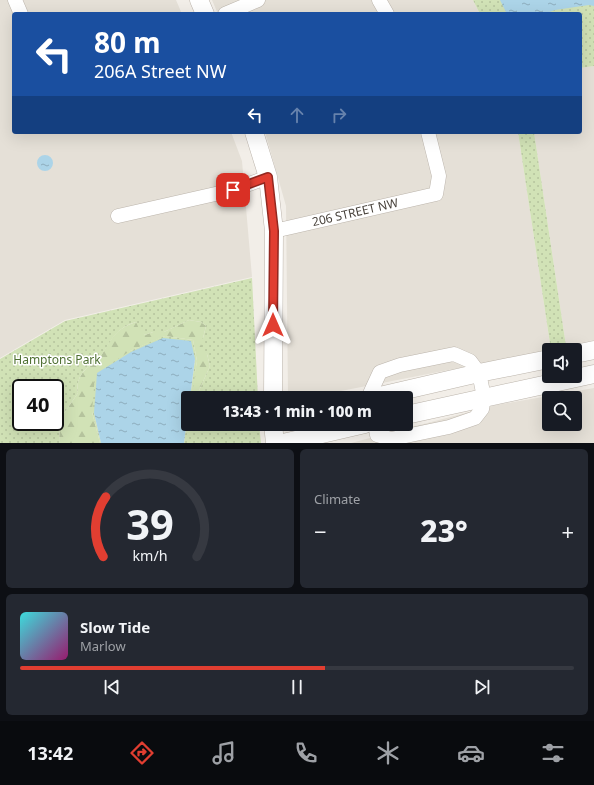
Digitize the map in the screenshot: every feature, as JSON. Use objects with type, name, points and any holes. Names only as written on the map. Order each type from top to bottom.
[{"type":"street","points":[[15,0],[21,12]]},
{"type":"street","points":[[199,0],[204,12]]},
{"type":"street","points":[[230,12],[258,0]]},
{"type":"street","points":[[379,0],[386,12]]},
{"type":"street","points":[[255,134],[268,177],[274,231],[273,391]]},
{"type":"street","name":"206 STREET NW","points":[[274,231],[436,194],[440,176],[429,134]]},
{"type":"street","points":[[118,216],[233,190],[268,177]]},
{"type":"street","points":[[582,353],[594,350]]},
{"type":"street","points":[[372,391],[380,372],[400,365],[454,354],[470,361],[479,373],[484,397],[482,409],[475,418],[449,427],[391,439],[377,435],[376,431]]},
{"type":"street","points":[[400,391],[479,373],[542,361]]},
{"type":"street","points":[[413,413],[594,374]]},
{"type":"street","points":[[274,431],[275,443]]},
{"type":"street","points":[[283,443],[335,431]]},
{"type":"shaded area","points":[[0,0],[176,0],[181,12],[12,12],[12,134],[232,134],[242,161],[252,277],[65,320],[0,358]]},
{"type":"shaded area","points":[[212,0],[473,0],[479,12],[217,12]]},
{"type":"shaded area","points":[[594,66],[594,340],[580,343],[566,343],[534,134],[582,134],[582,68]]},
{"type":"shaded area","points":[[266,134],[518,134],[550,343],[542,343],[542,352],[341,391],[288,391],[286,206]]},
{"type":"shaded area","points":[[594,388],[594,443],[351,443],[397,431],[413,431],[413,427],[496,405],[542,397],[542,431],[582,431],[582,391],[577,391]]},
{"type":"green space","points":[[473,0],[594,0],[594,66],[582,68],[582,12],[479,12]]},
{"type":"green space","points":[[518,134],[534,134],[566,343],[550,343]]},
{"type":"green space","name":"Hamptons Park","points":[[252,278],[258,391],[199,391],[210,366],[207,354],[200,342],[203,338],[206,326],[201,322],[189,320],[164,332],[153,332],[145,335],[139,329],[136,322],[121,329],[94,364],[82,373],[78,382],[78,393],[64,413],[64,379],[12,379],[12,431],[60,431],[59,443],[0,443],[0,359],[65,321]]},
{"type":"green space","points":[[189,320],[201,322],[206,326],[203,338],[210,366],[199,391],[192,391],[197,361],[193,340],[165,336],[130,351],[92,412],[100,443],[59,443],[60,431],[64,431],[64,413],[78,393],[78,382],[82,373],[94,364],[115,334],[136,322],[145,335],[153,332],[164,332]]},
{"type":"green space","name":"Hamptons Park","points":[[165,336],[193,340],[197,361],[193,391],[191,391],[195,359],[94,413],[100,443],[92,412],[95,374],[130,351]]},
{"type":"green space","points":[[185,431],[260,431],[261,443],[184,443]]},
{"type":"water","points":[[500,0],[594,0],[594,6],[589,5],[550,12],[506,12]]},
{"type":"water","points":[[45,155],[51,157],[53,163],[51,169],[45,171],[39,169],[37,163],[39,157]]},
{"type":"water","points":[[163,338],[191,341],[195,359],[191,391],[181,391],[181,431],[185,431],[184,443],[101,443],[94,413],[97,373],[131,352]]},
{"type":"route","points":[[233,190],[268,177],[274,231],[273,325]]}]
